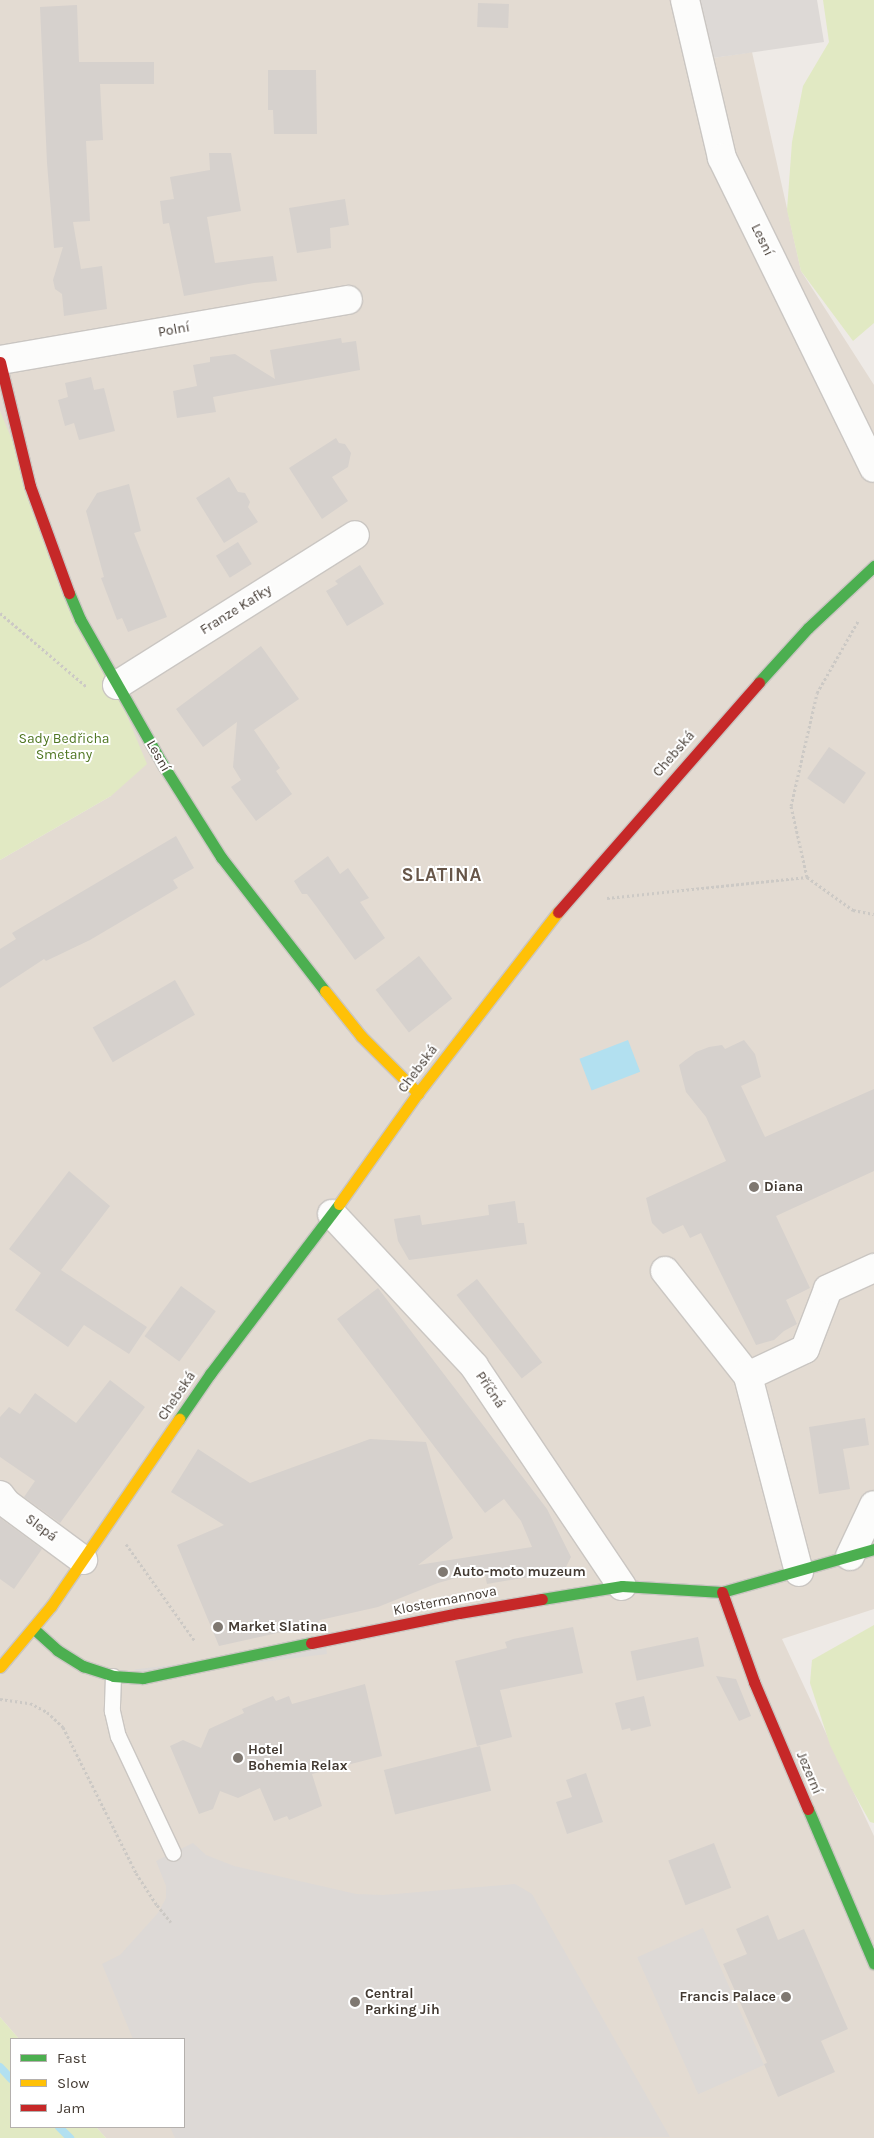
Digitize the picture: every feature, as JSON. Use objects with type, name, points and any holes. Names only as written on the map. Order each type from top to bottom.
[{"type":"street","name":"Lesní","points":[[685,0],[722,158],[874,468]]},
{"type":"street","name":"Polní","points":[[0,361],[348,300]]},
{"type":"street","name":"Lesní","points":[[0,361],[30,486],[56,562],[80,618],[163,766],[221,857],[290,949],[361,1036],[418,1093]]},
{"type":"street","name":"Franze Kafky","points":[[117,685],[355,535]]},
{"type":"street","name":"Chebská","points":[[0,1667],[34,1629],[106,1528],[210,1374],[332,1214],[418,1093],[565,903],[808,628],[874,566]]},
{"type":"street","name":"Příčná","points":[[332,1214],[474,1366],[622,1586]]},
{"type":"street","points":[[748,1376],[805,1349],[828,1289],[874,1268]]},
{"type":"street","points":[[665,1271],[748,1376],[799,1572]]},
{"type":"street","name":"Slepá","points":[[0,1495],[6,1502],[83,1560]]},
{"type":"street","points":[[862,1552],[874,1505]]},
{"type":"street","name":"Klostermannova","points":[[34,1629],[57,1650],[83,1666],[113,1676],[144,1678],[459,1613],[622,1586],[722,1592],[799,1572],[862,1552]]},
{"type":"street","name":"Jezerní","points":[[722,1592],[754,1682],[874,1964]]},
{"type":"lane","points":[[113,1676],[112,1711],[118,1736],[173,1853]]},
{"type":"path","points":[[0,613],[86,688],[117,685]]},
{"type":"path","points":[[807,877],[791,806],[817,693],[860,618]]},
{"type":"path","points":[[606,898],[807,877],[853,910],[874,914]]},
{"type":"path","points":[[106,1528],[128,1546],[211,1664]]},
{"type":"path","points":[[0,1699],[30,1703],[47,1712],[64,1727],[136,1873],[157,1905],[171,1922]]},
{"type":"shaded area","points":[[0,0],[696,0],[706,59],[752,52],[801,271],[874,385],[874,1609],[782,1639],[874,1836],[874,2138],[106,2138],[97,2128],[185,2128],[185,2038],[18,2038],[0,2017],[0,860],[111,796],[0,411]]},
{"type":"shaded area","points":[[696,0],[817,0],[824,42],[706,59]]},
{"type":"shaded area","points":[[326,1646],[327,1654],[135,1677],[134,1670]]},
{"type":"shaded area","name":"Central Parking Jih","points":[[193,1843],[206,1855],[234,1866],[356,1894],[383,1895],[515,1884],[532,1894],[670,2137],[175,2138],[170,2128],[185,2128],[185,2038],[133,2038],[102,1964],[120,1955],[158,1913],[166,1898],[166,1886],[156,1861]]},
{"type":"shaded area","points":[[703,1928],[764,2065],[698,2094],[637,1957]]},
{"type":"green space","points":[[823,0],[874,0],[874,323],[853,341],[801,271],[787,210],[792,142],[803,86],[829,42]]},
{"type":"green space","name":"Sady Bedřicha Smetany","points":[[0,411],[147,764],[111,796],[0,860]]},
{"type":"green space","points":[[874,1625],[874,1823],[870,1822],[830,1745],[810,1683],[812,1660]]},
{"type":"green space","points":[[0,2017],[18,2038],[10,2038],[10,2128],[97,2128],[106,2138],[0,2138]]},
{"type":"water","points":[[628,1040],[640,1072],[592,1090],[579,1059]]},
{"type":"building","points":[[478,3],[509,4],[508,28],[477,27]]},
{"type":"building","points":[[77,5],[79,62],[154,62],[154,84],[100,84],[103,140],[86,141],[90,221],[73,222],[81,269],[102,266],[107,309],[64,316],[62,294],[55,289],[53,280],[63,247],[54,248],[47,163],[40,7]]},
{"type":"building","points":[[268,70],[316,70],[317,134],[274,134],[273,110],[268,110]]},
{"type":"building","points":[[209,153],[231,153],[241,211],[207,217],[215,263],[273,256],[277,281],[254,283],[184,296],[169,223],[163,224],[160,201],[174,199],[170,177],[210,170]]},
{"type":"building","points":[[345,199],[349,225],[330,228],[331,248],[297,253],[289,208]]},
{"type":"building","points":[[341,338],[342,343],[356,341],[360,370],[213,397],[216,412],[177,418],[173,391],[197,386],[193,365],[210,362],[210,357],[235,354],[275,379],[270,350]]},
{"type":"building","points":[[91,377],[94,390],[104,388],[115,431],[79,440],[74,423],[65,426],[58,400],[68,397],[65,383]]},
{"type":"building","points":[[336,438],[339,443],[345,444],[351,453],[348,467],[332,477],[348,501],[322,519],[289,468]]},
{"type":"building","points":[[229,477],[238,492],[245,493],[250,502],[248,507],[258,522],[224,543],[196,498]]},
{"type":"building","points":[[129,484],[141,531],[134,533],[167,617],[128,632],[122,618],[117,620],[101,578],[104,577],[86,511],[97,493]]},
{"type":"building","points":[[238,542],[252,564],[230,578],[216,556]]},
{"type":"building","points":[[360,565],[384,604],[347,626],[326,591],[338,584],[335,581]]},
{"type":"building","points":[[261,646],[299,699],[254,730],[280,768],[276,771],[292,794],[256,821],[231,787],[241,780],[233,767],[237,722],[203,747],[176,709]]},
{"type":"building","points":[[829,747],[866,773],[844,804],[807,778]]},
{"type":"building","points":[[176,836],[194,868],[173,880],[178,888],[90,940],[46,961],[44,959],[0,988],[0,949],[16,939],[12,933]]},
{"type":"building","points":[[328,856],[340,874],[348,868],[369,898],[360,902],[385,938],[355,960],[307,894],[302,894],[294,881]]},
{"type":"building","points":[[419,956],[452,999],[409,1032],[376,990]]},
{"type":"building","points":[[175,980],[195,1015],[113,1062],[93,1028]]},
{"type":"building","name":"Diana","points":[[744,1040],[755,1054],[761,1077],[741,1086],[765,1137],[874,1089],[874,1171],[776,1216],[810,1288],[786,1300],[797,1324],[784,1331],[774,1340],[756,1345],[701,1233],[690,1238],[683,1225],[663,1234],[652,1223],[646,1198],[726,1161],[706,1117],[686,1092],[679,1065],[696,1052],[709,1047],[722,1045],[725,1049]]},
{"type":"building","points":[[69,1171],[110,1206],[61,1270],[147,1327],[129,1354],[84,1325],[68,1347],[15,1310],[41,1273],[9,1249]]},
{"type":"building","points":[[515,1201],[518,1223],[524,1223],[527,1244],[409,1260],[398,1241],[394,1219],[420,1215],[422,1225],[489,1215],[488,1205]]},
{"type":"building","points":[[477,1279],[542,1363],[522,1379],[457,1295]]},
{"type":"building","points":[[181,1286],[216,1311],[179,1361],[145,1336]]},
{"type":"building","points":[[378,1288],[547,1509],[571,1557],[564,1571],[487,1584],[484,1570],[438,1583],[378,1607],[320,1620],[317,1624],[219,1646],[177,1545],[224,1525],[171,1492],[198,1449],[250,1483],[370,1439],[426,1442],[453,1538],[418,1565],[532,1547],[521,1521],[504,1499],[485,1513],[337,1319]]},
{"type":"building","points":[[110,1380],[145,1407],[60,1523],[24,1497],[35,1481],[0,1457],[0,1417],[9,1407],[20,1414],[35,1393],[76,1423]]},
{"type":"building","points":[[865,1418],[869,1445],[843,1449],[850,1489],[819,1494],[809,1427]]},
{"type":"building","points":[[0,1518],[42,1549],[14,1589],[0,1579]]},
{"type":"building","points":[[573,1627],[583,1673],[500,1690],[512,1737],[477,1746],[455,1661],[507,1648],[505,1642],[513,1639]]},
{"type":"building","points":[[698,1637],[704,1666],[637,1681],[631,1651]]},
{"type":"building","points":[[716,1676],[736,1679],[751,1716],[739,1721]]},
{"type":"building","name":"Hotel Bohemia Relax","points":[[365,1684],[382,1756],[312,1774],[322,1806],[289,1820],[287,1816],[274,1821],[260,1788],[238,1798],[220,1791],[213,1809],[199,1814],[170,1746],[183,1740],[201,1748],[209,1729],[244,1713],[242,1709],[273,1696],[276,1701],[289,1696],[292,1704]]},
{"type":"building","points":[[644,1696],[651,1726],[631,1731],[630,1728],[622,1730],[615,1703]]},
{"type":"building","points":[[480,1746],[491,1791],[395,1815],[384,1770]]},
{"type":"building","points":[[586,1773],[603,1822],[567,1834],[556,1802],[572,1797],[566,1780]]},
{"type":"building","points":[[714,1843],[731,1888],[685,1905],[668,1861]]},
{"type":"building","name":"Francis Palace","points":[[768,1915],[778,1940],[804,1929],[848,2029],[821,2041],[835,2072],[778,2097],[764,2064],[767,2063],[723,1964],[747,1954],[736,1929]]},
{"type":"waterway","points":[[0,2067],[10,2078]]},
{"type":"waterway","points":[[60,2128],[70,2138]]},
{"type":"traffic: fast","points":[[759,682],[808,628],[874,566]]},
{"type":"traffic: fast","points":[[69,593],[80,619],[163,765],[221,857],[325,991]]},
{"type":"traffic: fast","points":[[179,1419],[210,1374],[339,1204]]},
{"type":"traffic: fast","points":[[542,1599],[622,1586],[722,1592],[874,1549]]},
{"type":"traffic: fast","points":[[34,1629],[57,1650],[83,1666],[113,1676],[143,1678],[311,1643]]},
{"type":"traffic: fast","points":[[808,1809],[874,1964]]},
{"type":"traffic: slow","points":[[339,1204],[418,1093],[558,912]]},
{"type":"traffic: slow","points":[[325,991],[361,1036],[418,1093]]},
{"type":"traffic: slow","points":[[0,1667],[51,1606],[179,1419]]},
{"type":"traffic: jam","points":[[0,362],[30,486],[69,593]]},
{"type":"traffic: jam","points":[[558,912],[759,682]]},
{"type":"traffic: jam","points":[[722,1592],[754,1682],[808,1809]]},
{"type":"traffic: jam","points":[[311,1643],[459,1613],[542,1599]]},
{"type":"place","name":"Diana","points":[[754,1187]]},
{"type":"place","name":"Auto-moto muzeum","points":[[443,1572]]},
{"type":"place","name":"Market Slatina","points":[[218,1627]]},
{"type":"place","name":"Hotel Bohemia Relax","points":[[238,1758]]},
{"type":"place","name":"Francis Palace","points":[[786,1997]]},
{"type":"place","name":"Central Parking Jih","points":[[355,2002]]},
{"type":"district","name":"SLATINA","points":[[442,876]]}]
